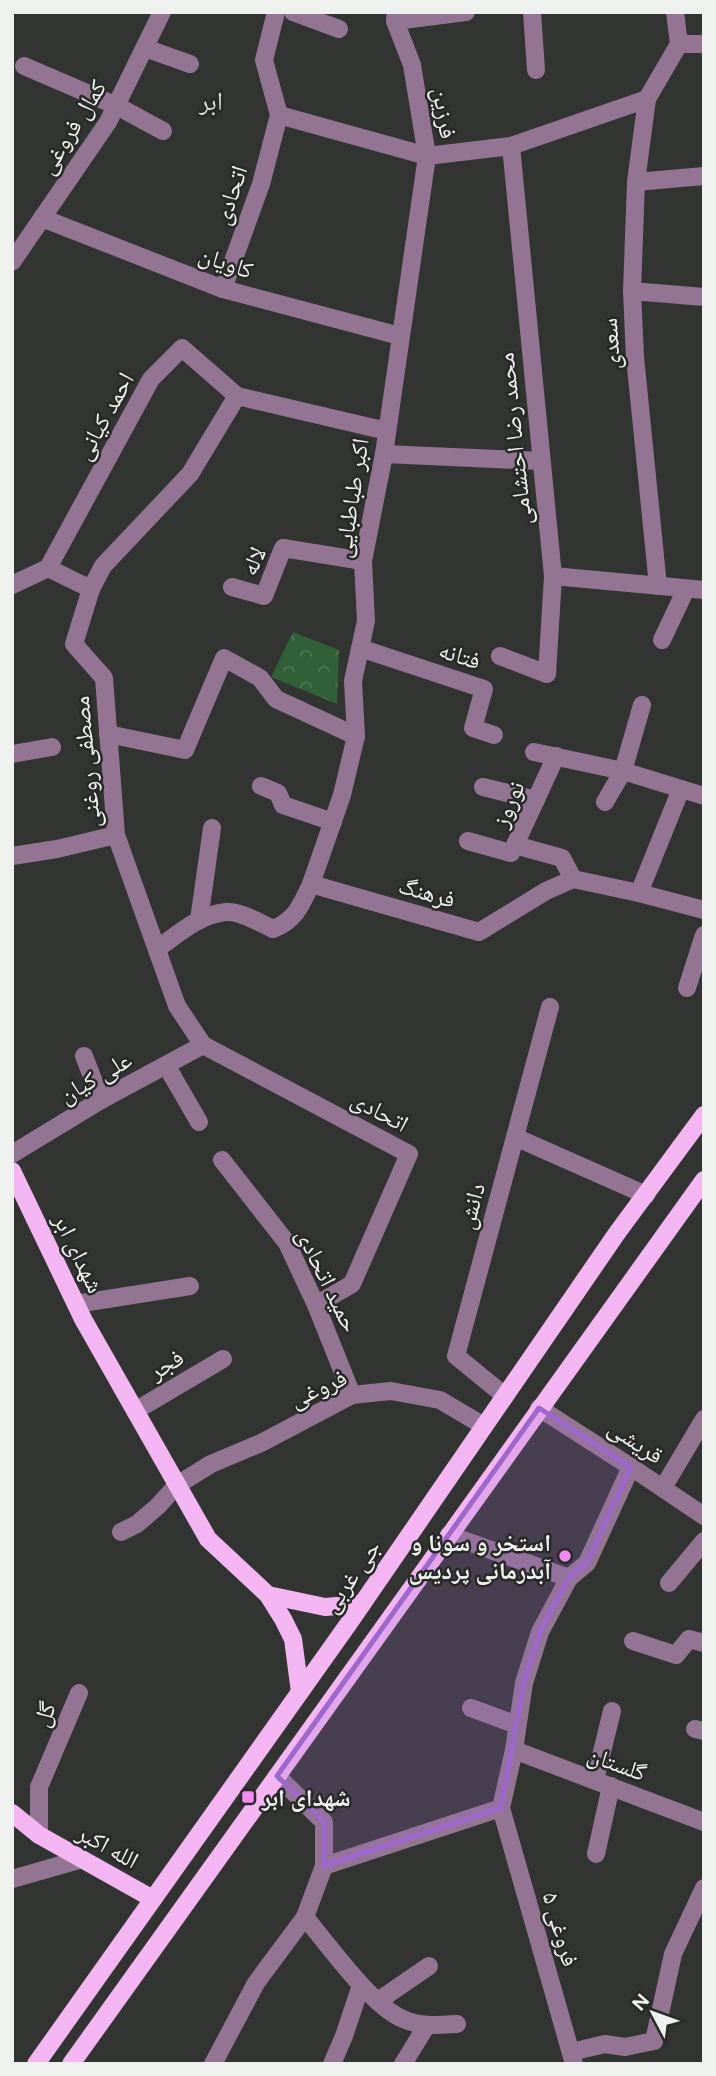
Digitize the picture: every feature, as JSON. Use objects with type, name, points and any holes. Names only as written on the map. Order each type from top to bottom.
[{"type":"main road","name":"جی غربی","points":[[36,2064],[704,1115]]},
{"type":"main road","name":"شهدای ابر","points":[[12,1171],[76,1304],[208,1539],[268,1595]]},
{"type":"main road","points":[[71,2064],[704,1180]]},
{"type":"main road","points":[[268,1595],[325,1608],[362,1604]]},
{"type":"main road","points":[[268,1595],[293,1639],[300,1692]]},
{"type":"main road","name":"الله اکبر","points":[[12,1813],[39,1835],[153,1899]]},
{"type":"main road","name":"الله اکبر","points":[[12,1827],[39,1835]]},
{"type":"street","name":"کمال فروغی","points":[[12,262],[117,106],[162,12]]},
{"type":"street","points":[[275,12],[264,60],[279,115]]},
{"type":"street","points":[[293,12],[339,30]]},
{"type":"street","points":[[396,17],[466,12]]},
{"type":"street","points":[[532,12],[536,70]]},
{"type":"street","points":[[427,156],[511,146],[648,99],[680,44],[675,12]]},
{"type":"street","name":"فرزین","points":[[279,115],[427,156],[412,65],[396,17]]},
{"type":"street","points":[[680,44],[704,44]]},
{"type":"street","points":[[145,48],[190,64]]},
{"type":"street","points":[[24,66],[117,106],[163,131]]},
{"type":"street","name":"سعدی","points":[[648,99],[636,182],[632,291],[635,357],[658,586]]},
{"type":"street","name":"اتحادی","points":[[223,289],[261,184],[279,115]]},
{"type":"street","name":"محمد رضا احتشامی","points":[[500,656],[547,674],[553,576],[511,146]]},
{"type":"street","name":"اکبر طباطبایی","points":[[311,884],[342,795],[356,736],[354,681],[366,621],[363,561],[384,454],[427,156]]},
{"type":"street","points":[[636,182],[704,176]]},
{"type":"street","name":"کاویان","points":[[42,218],[223,289],[400,336]]},
{"type":"street","points":[[632,291],[704,297]]},
{"type":"street","name":"احمد کیانی","points":[[48,568],[151,379],[182,348],[237,396],[387,431]]},
{"type":"street","name":"مصطفی روغنی","points":[[203,1045],[177,1006],[116,835],[104,678],[74,644],[90,589],[103,566],[190,474],[237,396]]},
{"type":"street","points":[[384,454],[541,461]]},
{"type":"street","name":"لاله","points":[[232,587],[264,596],[283,548],[363,561]]},
{"type":"street","points":[[14,582],[48,568],[90,589]]},
{"type":"street","points":[[553,576],[695,589],[662,640]]},
{"type":"street","name":"فتانه","points":[[360,648],[484,689],[473,727],[494,736]]},
{"type":"street","points":[[108,734],[185,750],[224,658],[260,678],[276,699],[356,736]]},
{"type":"street","points":[[605,802],[624,771],[642,705]]},
{"type":"street","points":[[12,754],[52,747]]},
{"type":"street","name":"نوروز","points":[[534,752],[624,771],[704,796]]},
{"type":"street","name":"نوروز","points":[[556,756],[511,854],[562,858],[573,879]]},
{"type":"street","points":[[261,786],[278,793],[283,805],[333,822]]},
{"type":"street","points":[[483,787],[536,800]]},
{"type":"street","points":[[639,892],[681,789]]},
{"type":"street","points":[[199,920],[212,828]]},
{"type":"street","points":[[12,856],[116,835]]},
{"type":"street","points":[[468,841],[511,854]]},
{"type":"street","points":[[573,879],[639,892],[704,910]]},
{"type":"street","name":"فرهنگ","points":[[311,884],[479,932],[546,891],[573,879]]},
{"type":"street","points":[[157,949],[199,920],[227,912],[248,917],[273,929],[286,924],[298,910],[311,884]]},
{"type":"street","points":[[687,988],[704,935]]},
{"type":"street","name":"دانش","points":[[505,1396],[456,1356],[550,1007]]},
{"type":"street","name":"اتحادی","points":[[203,1045],[409,1154],[352,1284],[316,1305]]},
{"type":"street","name":"علی کیان","points":[[12,1154],[101,1100],[203,1045]]},
{"type":"street","points":[[84,1056],[101,1100]]},
{"type":"street","points":[[166,1065],[199,1122]]},
{"type":"street","points":[[515,1137],[646,1195]]},
{"type":"street","name":"حمید اتحادی","points":[[222,1160],[287,1243],[316,1305],[352,1395]]},
{"type":"street","points":[[76,1304],[190,1286]]},
{"type":"street","name":"فجر","points":[[135,1411],[223,1359]]},
{"type":"street","name":"فروغی","points":[[121,1532],[137,1524],[177,1485],[211,1464],[261,1443],[352,1395],[391,1391],[440,1400],[484,1426]]},
{"type":"street","name":"قریشی","points":[[539,1408],[704,1516]]},
{"type":"street","points":[[663,1488],[704,1419]]},
{"type":"street","points":[[324,1866],[501,1808],[514,1750],[524,1682],[540,1632],[569,1578],[587,1563],[631,1467]]},
{"type":"street","points":[[449,1535],[569,1578]]},
{"type":"street","points":[[669,1583],[704,1541]]},
{"type":"street","points":[[634,1641],[676,1655],[689,1639],[704,1643]]},
{"type":"street","name":"گل","points":[[39,1835],[39,1787],[79,1693]]},
{"type":"street","points":[[471,1708],[517,1725]]},
{"type":"street","points":[[596,1854],[612,1711]]},
{"type":"street","name":"گلستان","points":[[514,1750],[704,1822]]},
{"type":"street","points":[[213,2064],[256,1983],[305,1917],[324,1866],[324,1822],[277,1776]]},
{"type":"street","name":"فروغی ۵","points":[[501,1808],[573,2058]]},
{"type":"street","points":[[12,1879],[82,1859]]},
{"type":"street","points":[[573,2058],[605,2044],[625,2047],[654,2041],[673,1954],[704,1888]]},
{"type":"street","points":[[305,1917],[361,1985],[402,2019],[427,2025],[457,2024]]},
{"type":"street","points":[[378,2001],[429,1966]]},
{"type":"street","points":[[332,2064],[361,1985]]},
{"type":"street","points":[[403,2064],[427,2025]]},
{"type":"highlighted area","points":[[539,1408],[631,1467],[587,1563],[569,1578],[540,1632],[524,1683],[501,1808],[324,1866],[324,1822],[277,1776]]},
{"type":"green space","points":[[293,632],[339,650],[337,704],[271,677]]},
{"type":"place","name":"استخر و سونا و آبدرمانی پردیس","points":[[565,1556]]},
{"type":"place","name":"شهدای ابر","points":[[248,1797]]},
{"type":"district","name":"ابر","points":[[211,101]]}]
